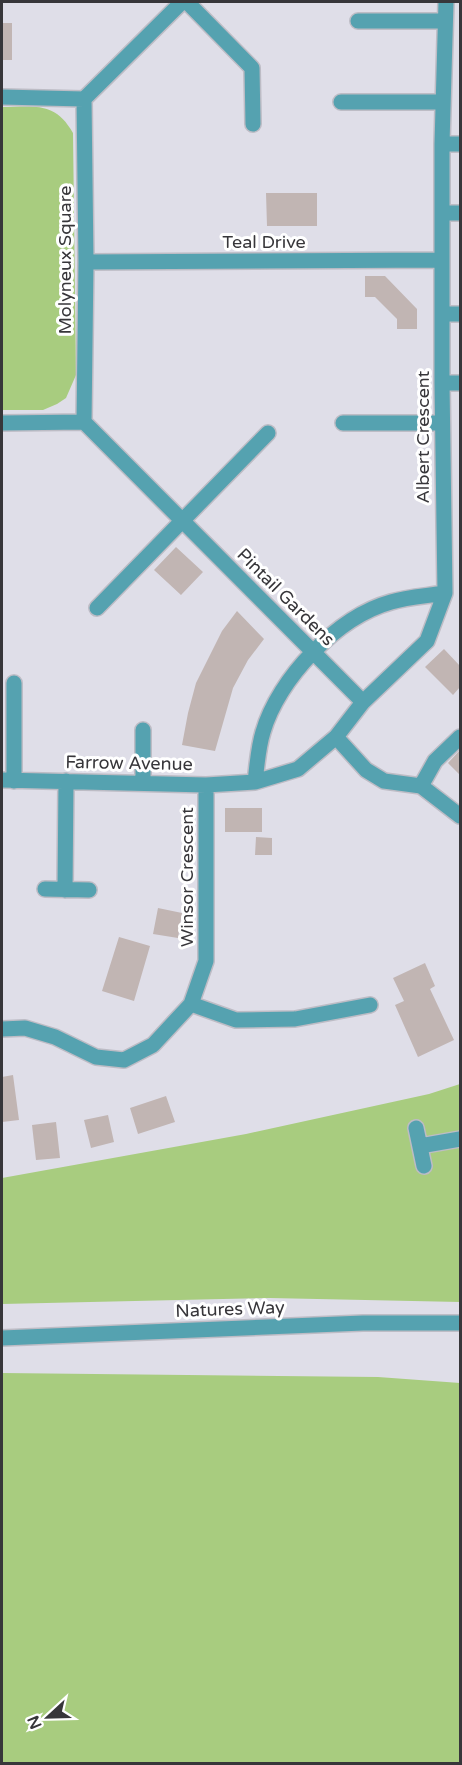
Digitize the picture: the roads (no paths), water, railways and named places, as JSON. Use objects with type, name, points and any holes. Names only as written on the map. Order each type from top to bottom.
[{"type":"street","points":[[2,97],[84,99],[182,2]]},
{"type":"street","points":[[188,2],[252,68],[253,124]]},
{"type":"street","name":"Albert Crescent","points":[[255,782],[298,769],[336,737],[363,702],[427,641],[445,593],[442,423],[442,144],[446,2]]},
{"type":"street","points":[[358,21],[446,21]]},
{"type":"street","name":"Molyneux Square","points":[[84,99],[86,262],[84,422]]},
{"type":"street","points":[[341,102],[443,102]]},
{"type":"street","points":[[442,144],[460,144]]},
{"type":"street","points":[[442,213],[460,213]]},
{"type":"street","name":"Teal Drive","points":[[86,262],[442,260]]},
{"type":"street","points":[[442,314],[460,314]]},
{"type":"street","points":[[442,383],[460,383]]},
{"type":"street","points":[[2,423],[84,422]]},
{"type":"street","name":"Pintail Gardens","points":[[84,422],[363,702]]},
{"type":"street","points":[[344,423],[442,423]]},
{"type":"street","points":[[97,608],[267,433]]},
{"type":"street","points":[[255,782],[263,732],[280,692],[313,652],[344,624],[389,602],[445,593]]},
{"type":"street","points":[[8,781],[14,683]]},
{"type":"street","points":[[143,730],[143,783]]},
{"type":"street","points":[[336,737],[366,770],[384,781],[421,786],[460,816]]},
{"type":"street","points":[[421,786],[435,761],[460,737]]},
{"type":"street","name":"Farrow Avenue","points":[[8,781],[207,784],[255,782]]},
{"type":"street","points":[[65,890],[66,781]]},
{"type":"street","name":"Winsor Crescent","points":[[2,1029],[25,1028],[55,1037],[96,1057],[124,1060],[153,1045],[192,1004],[206,962],[207,784]]},
{"type":"street","points":[[45,889],[89,890]]},
{"type":"street","points":[[192,1004],[236,1020],[295,1019],[370,1005]]},
{"type":"street","points":[[416,1128],[424,1166]]},
{"type":"street","points":[[420,1146],[460,1139]]},
{"type":"street","name":"Natures Way","points":[[2,1338],[363,1323],[460,1323]]}]
